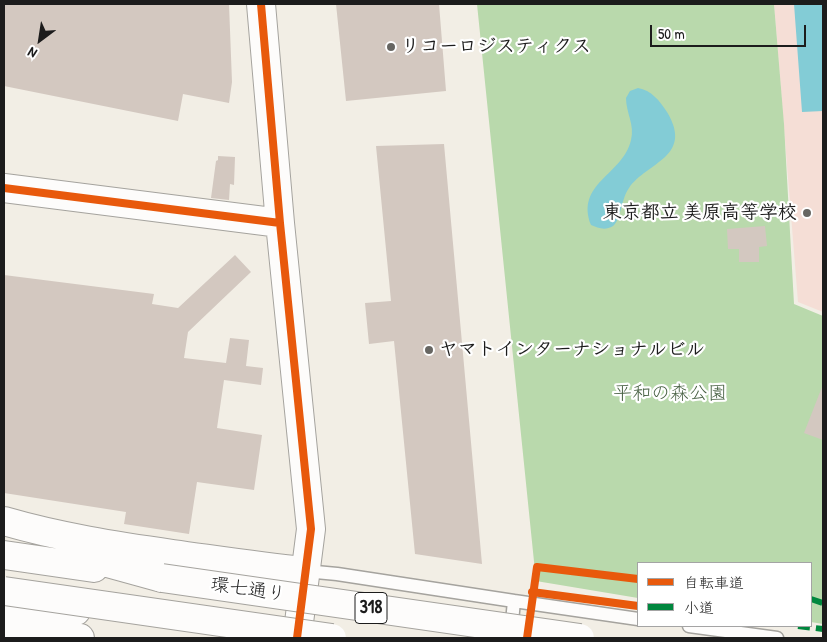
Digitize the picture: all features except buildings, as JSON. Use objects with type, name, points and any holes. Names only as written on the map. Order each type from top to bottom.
[{"type":"main road","points":[[261,4],[280,222],[311,529],[297,638]]},
{"type":"main road","points":[[4,188],[280,222]]},
{"type":"main road","points":[[4,521],[71,538],[262,567],[306,571]]},
{"type":"main road","points":[[4,535],[162,578]]},
{"type":"main road","name":"環七通り","points":[[4,555],[580,638]]},
{"type":"main road","name":"環七通り","points":[[4,591],[332,638]]},
{"type":"main road","points":[[4,609],[155,613]]},
{"type":"main road","points":[[4,631],[80,638]]},
{"type":"lane","points":[[306,571],[637,618]]},
{"type":"lane","points":[[510,638],[514,600]]},
{"type":"lane","points":[[697,627],[777,638]]},
{"type":"shaded area","name":"東京都立 美原高等学校","points":[[774,4],[823,4],[823,312],[798,302]]},
{"type":"green space","name":"平和の森公園","points":[[477,4],[774,4],[784,124],[794,304],[823,316],[823,624],[812,622],[812,562],[637,562],[637,598],[536,581]]},
{"type":"water","points":[[794,4],[823,4],[823,111],[802,112]]},
{"type":"water","points":[[638,88],[651,94],[667,112],[674,127],[675,139],[672,149],[665,157],[637,179],[629,188],[616,223],[604,229],[599,228],[591,225],[588,211],[589,199],[602,180],[626,152],[631,140],[632,129],[626,98],[630,91]]},
{"type":"marked path","points":[[812,599],[823,603]]},
{"type":"marked path","points":[[806,627],[823,629]]},
{"type":"cycle path","points":[[261,4],[280,223],[311,529],[297,638]]},
{"type":"cycle path","points":[[4,188],[280,223]]},
{"type":"cycle path","points":[[527,638],[537,567],[637,579]]},
{"type":"cycle path","points":[[532,592],[637,606]]},
{"type":"place","name":"リコーロジスティクス","points":[[391,47]]},
{"type":"place","name":"東京都立 美原高等学校","points":[[807,213]]},
{"type":"place","name":"ヤマトインターナショナルビル","points":[[429,350]]}]
